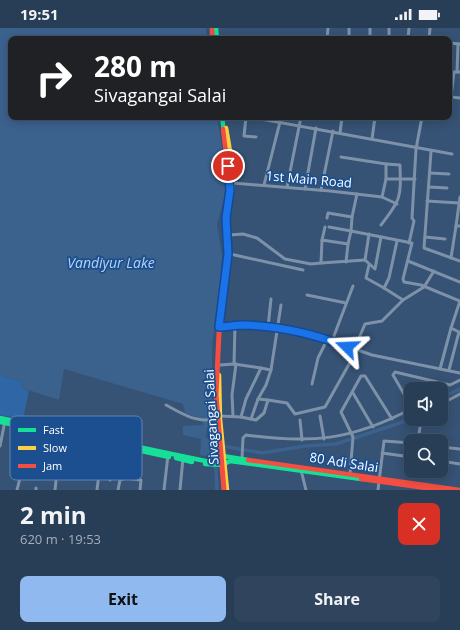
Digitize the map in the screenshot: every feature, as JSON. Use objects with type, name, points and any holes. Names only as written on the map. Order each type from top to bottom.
[{"type":"main road","name":"Sivagangai Salai","points":[[219,418],[220,327],[230,254],[228,218],[232,187],[223,120]]},
{"type":"main road","name":"Sivagangai Salai","points":[[224,490],[219,418],[215,395],[228,252],[226,218],[230,190],[225,120]]},
{"type":"main road","points":[[224,490],[216,395],[220,313],[228,254],[226,218],[232,187]]},
{"type":"main road","name":"80 Adi Salai","points":[[142,450],[210,464],[221,458],[242,456],[350,476],[460,490]]},
{"type":"main road","name":"80 Adi Salai","points":[[221,458],[230,461],[301,468]]},
{"type":"main road","name":"80 Adi Salai","points":[[379,480],[440,490]]},
{"type":"street","points":[[457,72],[459,44]]},
{"type":"street","points":[[246,120],[244,136],[256,137]]},
{"type":"street","points":[[268,120],[316,128],[432,152],[452,154]]},
{"type":"street","points":[[286,187],[299,120]]},
{"type":"street","points":[[340,133],[342,120]]},
{"type":"street","points":[[372,139],[375,120]]},
{"type":"street","points":[[409,243],[414,221],[412,218],[416,149],[421,120]]},
{"type":"street","points":[[264,185],[280,122]]},
{"type":"street","points":[[305,189],[316,128]]},
{"type":"street","points":[[321,190],[333,132]]},
{"type":"street","points":[[432,152],[424,248],[460,261]]},
{"type":"street","points":[[341,157],[386,164],[399,164],[400,196],[397,204],[381,225]]},
{"type":"street","points":[[382,197],[386,179],[386,164]]},
{"type":"street","points":[[430,173],[449,174]]},
{"type":"street","points":[[386,179],[415,179]]},
{"type":"street","name":"1st Main Road","points":[[232,187],[264,185],[321,190],[382,197],[397,204]]},
{"type":"street","points":[[429,187],[447,188]]},
{"type":"street","points":[[346,262],[352,217],[357,194]]},
{"type":"street","points":[[451,258],[458,226],[460,196]]},
{"type":"street","points":[[428,201],[459,203]]},
{"type":"street","points":[[327,218],[328,213],[352,217]]},
{"type":"street","points":[[321,263],[322,240],[327,227],[412,243],[403,281],[424,287],[460,301],[450,328],[440,369]]},
{"type":"street","points":[[229,235],[243,234],[257,238],[285,259],[311,264],[365,260]]},
{"type":"street","points":[[369,234],[365,260],[374,269],[376,267],[381,237]]},
{"type":"street","points":[[425,237],[445,239]]},
{"type":"street","points":[[322,240],[348,244]]},
{"type":"street","points":[[384,288],[389,278],[397,241]]},
{"type":"street","points":[[230,254],[303,270]]},
{"type":"street","points":[[408,261],[460,282]]},
{"type":"street","points":[[369,265],[366,278],[403,300]]},
{"type":"street","points":[[258,399],[287,403],[295,414],[321,409],[330,400],[356,350],[365,324],[382,321],[403,300],[424,287],[434,271]]},
{"type":"street","points":[[332,341],[353,286]]},
{"type":"street","points":[[307,295],[346,303]]},
{"type":"street","points":[[268,327],[271,299]]},
{"type":"street","points":[[251,419],[271,370],[281,305]]},
{"type":"street","points":[[233,416],[232,395],[235,364],[235,325]]},
{"type":"street","points":[[220,327],[235,325],[277,328],[332,341],[356,350],[460,373]]},
{"type":"street","points":[[449,370],[459,332],[450,328]]},
{"type":"street","points":[[312,384],[318,358],[327,340]]},
{"type":"street","points":[[220,365],[235,364],[271,370]]},
{"type":"street","points":[[241,417],[246,399],[260,368]]},
{"type":"street","points":[[404,394],[392,375],[394,372],[439,382]]},
{"type":"street","points":[[350,476],[353,444],[352,436],[340,412],[353,393],[361,376],[365,376],[392,419]]},
{"type":"street","points":[[448,383],[454,384],[460,380]]},
{"type":"street","points":[[353,393],[373,427]]},
{"type":"street","points":[[448,400],[460,394]]},
{"type":"street","points":[[166,405],[187,417],[201,421],[233,416],[256,420],[264,413],[268,400]]},
{"type":"street","points":[[242,456],[243,438],[246,435],[277,439],[302,440],[352,436],[404,413]]},
{"type":"street","points":[[320,416],[324,439]]},
{"type":"street","points":[[300,420],[302,440]]},
{"type":"street","points":[[0,446],[3,421]]},
{"type":"street","points":[[378,490],[384,443],[386,440],[404,441]]},
{"type":"street","points":[[448,447],[460,449]]},
{"type":"street","points":[[382,453],[404,456]]},
{"type":"street","points":[[164,490],[168,455]]},
{"type":"street","points":[[180,490],[183,458]]},
{"type":"street","points":[[448,462],[460,464]]},
{"type":"street","points":[[301,468],[306,490]]},
{"type":"street","points":[[17,490],[20,480]]},
{"type":"street","points":[[55,490],[56,480]]},
{"type":"street","points":[[97,490],[98,480]]},
{"type":"street","points":[[118,490],[120,480]]},
{"type":"street","points":[[140,490],[141,480]]},
{"type":"shaded area","points":[[0,375],[23,382],[22,388],[29,391],[24,416],[10,417],[0,415]]},
{"type":"water","name":"Vandiyur Lake","points":[[0,28],[206,28],[206,36],[8,36],[8,120],[218,120],[227,188],[217,225],[222,255],[220,286],[212,345],[213,418],[216,426],[207,427],[206,437],[209,440],[221,441],[221,452],[217,452],[217,458],[200,455],[201,439],[183,435],[183,426],[203,425],[202,419],[185,413],[183,404],[64,369],[59,400],[22,388],[23,382],[0,375]]},
{"type":"waterway","points":[[448,395],[460,389]]},
{"type":"waterway","points":[[222,446],[262,453],[305,446],[336,444],[404,422]]},
{"type":"waterway","points":[[211,454],[216,470],[217,490]]},
{"type":"traffic: fast","points":[[216,28],[217,36]]},
{"type":"traffic: fast","points":[[222,120],[224,132]]},
{"type":"traffic: fast","points":[[0,418],[10,420]]},
{"type":"traffic: fast","points":[[0,422],[10,424]]},
{"type":"traffic: fast","points":[[142,448],[210,462],[216,462],[223,456],[248,460]]},
{"type":"traffic: fast","points":[[142,451],[169,457]]},
{"type":"traffic: fast","points":[[176,458],[192,462]]},
{"type":"traffic: fast","points":[[205,464],[222,465],[230,461],[361,479]]},
{"type":"traffic: slow","points":[[226,128],[233,169],[232,192]]},
{"type":"traffic: slow","points":[[223,300],[227,276],[228,255],[226,218],[231,188]]},
{"type":"traffic: slow","points":[[219,375],[220,419],[227,490]]},
{"type":"traffic: jam","points":[[212,28],[212,36]]},
{"type":"traffic: jam","points":[[223,129],[230,187]]},
{"type":"traffic: jam","points":[[223,300],[220,313],[216,395],[224,490]]},
{"type":"traffic: jam","points":[[248,460],[460,490]]},
{"type":"traffic: jam","points":[[361,479],[440,490]]},
{"type":"route","points":[[228,166],[230,190],[226,218],[228,254],[219,327],[243,325],[277,328],[332,341],[347,347]]}]
